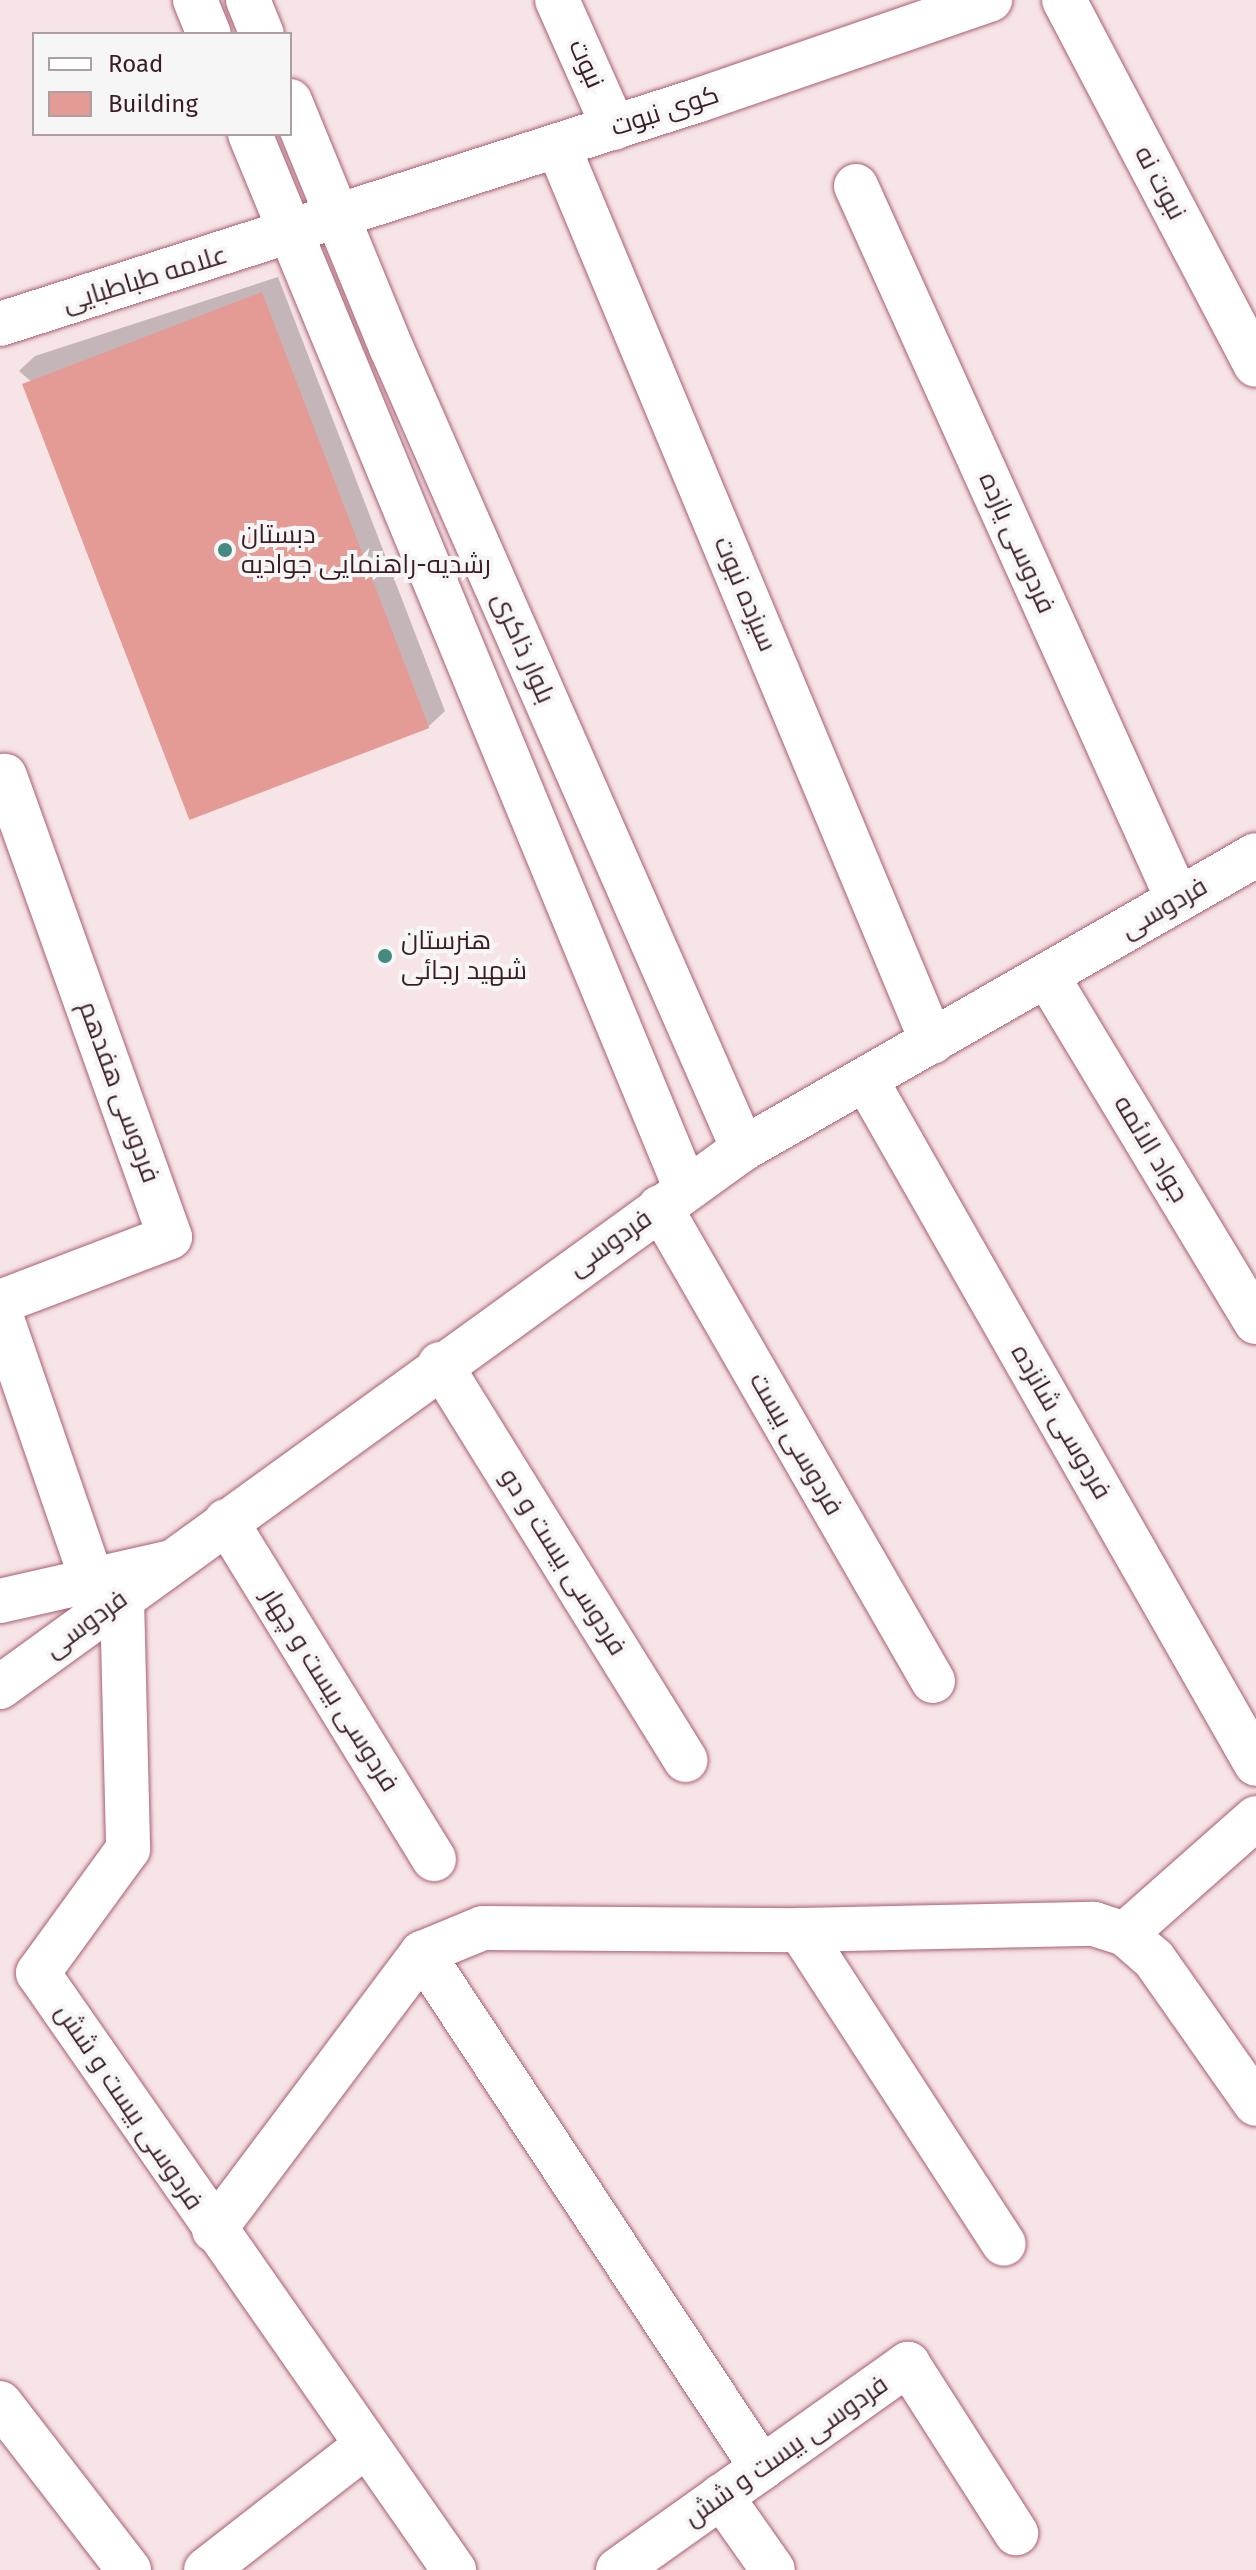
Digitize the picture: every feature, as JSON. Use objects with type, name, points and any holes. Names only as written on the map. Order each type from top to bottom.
[{"type":"street","points":[[195,0],[208,32]]},
{"type":"street","points":[[248,0],[261,32]]},
{"type":"street","name":"نبوت","points":[[557,0],[614,128]]},
{"type":"street","name":"کوی نبوت","points":[[339,218],[990,0]]},
{"type":"street","name":"نبوت نه","points":[[1064,0],[1256,365]]},
{"type":"street","name":"بلوار ذاکری","points":[[292,106],[743,1149]]},
{"type":"street","name":"بلوار ذاکری","points":[[251,136],[673,1198]]},
{"type":"street","name":"سیزده نبوت","points":[[558,146],[932,1042]]},
{"type":"street","name":"فردوسی یازده","points":[[856,186],[1178,900]]},
{"type":"street","name":"علامه طباطبایی","points":[[0,324],[339,218]]},
{"type":"street","name":"فردوسی هفدهم","points":[[0,1302],[170,1237],[5,776]]},
{"type":"street","name":"فردوسی","points":[[0,1687],[107,1589],[171,1562],[440,1364],[743,1149],[1256,855]]},
{"type":"street","name":"جواد الائمه","points":[[1047,976],[1256,1322]]},
{"type":"street","name":"فردوسی شانزده","points":[[866,1080],[1256,1764]]},
{"type":"street","name":"فردوسی بیست","points":[[673,1198],[933,1681]]},
{"type":"street","points":[[0,1313],[107,1589],[0,1601]]},
{"type":"street","name":"فردوسی بیست و دو","points":[[440,1364],[686,1760]]},
{"type":"street","name":"فردوسی بیست و چهار","points":[[226,1521],[434,1859]]},
{"type":"street","name":"فردوسی بیست و شش","points":[[107,1589],[128,1849],[38,1973],[364,2447],[454,2570]]},
{"type":"street","points":[[1125,1934],[1256,1818]]},
{"type":"street","points":[[214,2230],[422,1953],[483,1928],[800,1930],[1094,1924],[1125,1934],[1154,1959],[1256,2104]]},
{"type":"street","points":[[800,1930],[1004,2244]]},
{"type":"street","points":[[422,1953],[762,2468]]},
{"type":"street","name":"فردوسی بیست و شش","points":[[618,2570],[908,2364],[1016,2533]]},
{"type":"street","points":[[0,2403],[129,2570]]},
{"type":"street","points":[[206,2570],[364,2447]]},
{"type":"street","points":[[721,2496],[773,2570]]},
{"type":"building","name":"دبستان رشدیه-راهنمایی جوادیه","points":[[262,292],[429,728],[189,820],[22,384]]},
{"type":"place","name":"دبستان رشدیه-راهنمایی جوادیه","points":[[225,550]]},
{"type":"place","name":"هنرستان شهید رجائی","points":[[385,956]]}]
